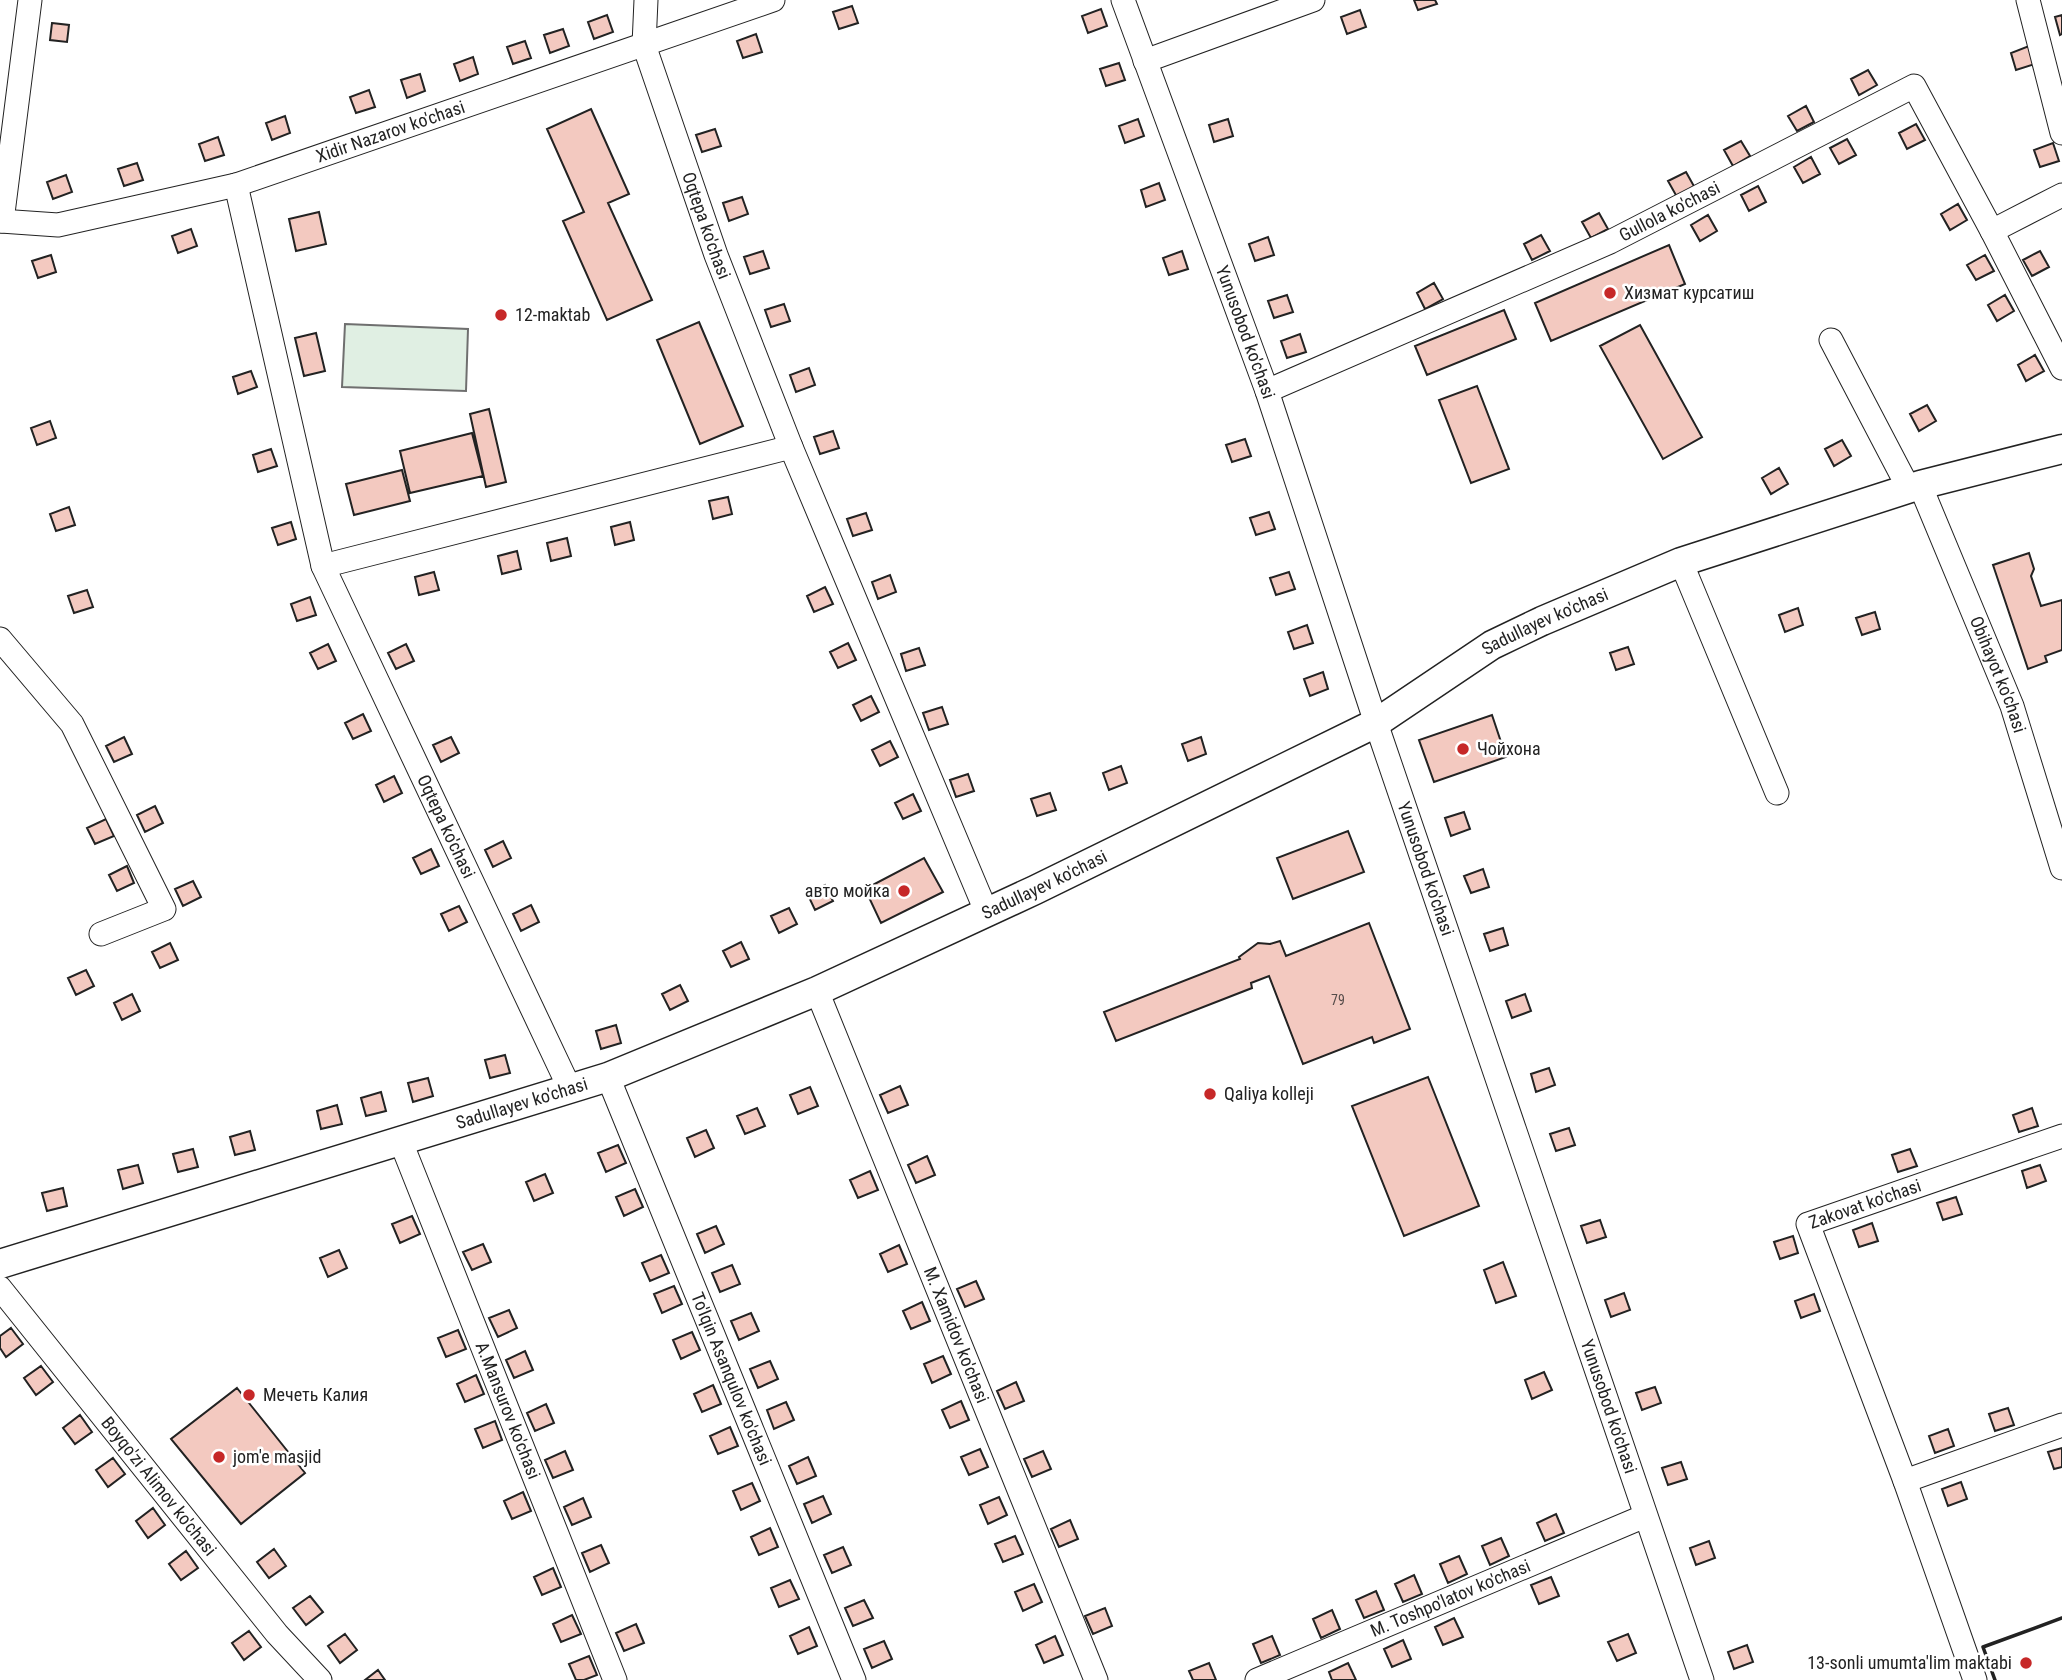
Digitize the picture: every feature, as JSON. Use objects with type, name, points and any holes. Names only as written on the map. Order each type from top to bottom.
[{"type":"main road","name":"Sadullayev ko'chasi","points":[[0,1264],[608,1077],[817,991],[986,911],[1376,723],[1492,645],[1681,562],[1915,487],[2062,449]]},
{"type":"street","points":[[1,221],[30,0]]},
{"type":"street","name":"Oqtepa ko'chasi","points":[[646,0],[644,45],[716,255],[791,447],[986,911]]},
{"type":"street","name":"Xidir Nazarov ko'chasi","points":[[1,221],[58,225],[236,185],[773,0]]},
{"type":"street","name":"Yunusobod ko'chasi","points":[[1123,0],[1267,391],[1376,723],[1702,1680]]},
{"type":"street","points":[[1145,61],[1313,0]]},
{"type":"street","points":[[2028,0],[2062,133]]},
{"type":"street","name":"Gullola ko'chasi","points":[[1267,391],[1611,242],[1914,86],[1992,231]]},
{"type":"street","name":"Oqtepa ko'chasi","points":[[236,185],[323,566],[570,1088]]},
{"type":"street","points":[[2062,195],[1992,231],[2062,368]]},
{"type":"street","name":"Obihayot ko'chasi","points":[[1831,340],[1915,487],[2012,706],[2062,868]]},
{"type":"street","points":[[323,566],[791,447]]},
{"type":"street","points":[[1681,562],[1777,793]]},
{"type":"street","points":[[0,639],[72,724],[164,909],[102,934]]},
{"type":"street","name":"M. Xamidov ko'chasi","points":[[817,991],[1096,1680]]},
{"type":"street","name":"To'lqin Asanqulov ko'chasi","points":[[608,1077],[854,1680]]},
{"type":"street","name":"Zakovat ko'chasi","points":[[1975,1680],[1905,1481],[1808,1224],[2062,1137]]},
{"type":"street","name":"A.Mansurov ko'chasi","points":[[401,1142],[615,1680]]},
{"type":"street","name":"Boyqo'zi Alimov ko'chasi","points":[[0,1288],[277,1634],[320,1680]]},
{"type":"street","points":[[1905,1481],[2062,1425]]},
{"type":"street","name":"M. Toshpo'latov ko'chasi","points":[[1257,1680],[1645,1516]]},
{"type":"green space","points":[[345,324],[468,329],[466,391],[342,387]]},
{"type":"building","points":[[1414,0],[1435,0],[1437,4],[1418,10]]},
{"type":"building","points":[[852,6],[858,23],[839,29],[833,12]]},
{"type":"building","points":[[1101,9],[1107,26],[1088,33],[1082,16]]},
{"type":"building","points":[[1360,10],[1366,27],[1347,34],[1341,17]]},
{"type":"building","points":[[607,15],[613,32],[594,39],[588,22]]},
{"type":"building","points":[[2062,15],[2062,34],[2060,35],[2055,17]]},
{"type":"building","points":[[52,23],[69,25],[67,42],[50,40]]},
{"type":"building","points":[[563,29],[569,46],[550,53],[544,35]]},
{"type":"building","points":[[756,34],[762,52],[743,58],[737,41]]},
{"type":"building","points":[[525,41],[531,58],[513,64],[507,47]]},
{"type":"building","points":[[2029,46],[2035,64],[2016,70],[2011,53]]},
{"type":"building","points":[[473,57],[478,74],[460,81],[454,64]]},
{"type":"building","points":[[1119,63],[1125,80],[1106,86],[1100,69]]},
{"type":"building","points":[[1868,70],[1877,85],[1859,95],[1851,79]]},
{"type":"building","points":[[420,74],[425,91],[407,98],[401,80]]},
{"type":"building","points":[[369,90],[375,107],[356,113],[350,97]]},
{"type":"building","points":[[1806,106],[1814,122],[1797,131],[1788,116]]},
{"type":"building","points":[[591,109],[629,194],[608,203],[652,300],[607,320],[563,221],[584,212],[547,129]]},
{"type":"building","points":[[285,116],[290,133],[272,140],[266,123]]},
{"type":"building","points":[[1138,119],[1144,136],[1125,143],[1119,126]]},
{"type":"building","points":[[1228,119],[1233,136],[1214,142],[1209,125]]},
{"type":"building","points":[[1916,124],[1925,140],[1907,149],[1899,133]]},
{"type":"building","points":[[715,129],[721,146],[702,152],[696,135]]},
{"type":"building","points":[[218,137],[224,155],[205,161],[199,144]]},
{"type":"building","points":[[1847,139],[1856,155],[1839,164],[1830,148]]},
{"type":"building","points":[[1741,141],[1750,156],[1733,166],[1724,150]]},
{"type":"building","points":[[2053,143],[2059,161],[2040,167],[2034,150]]},
{"type":"building","points":[[1811,157],[1820,174],[1803,183],[1794,167]]},
{"type":"building","points":[[137,163],[143,180],[124,186],[118,169]]},
{"type":"building","points":[[1686,172],[1695,188],[1677,197],[1668,181]]},
{"type":"building","points":[[66,175],[72,192],[53,199],[47,182]]},
{"type":"building","points":[[1159,183],[1165,200],[1146,207],[1141,190]]},
{"type":"building","points":[[1758,186],[1766,202],[1749,211],[1741,195]]},
{"type":"building","points":[[742,197],[748,214],[729,221],[723,203]]},
{"type":"building","points":[[1958,204],[1967,220],[1950,230],[1941,214]]},
{"type":"building","points":[[319,212],[326,244],[296,251],[289,219]]},
{"type":"building","points":[[1599,213],[1608,229],[1591,238],[1582,222]]},
{"type":"building","points":[[1708,215],[1717,231],[1700,241],[1691,225]]},
{"type":"building","points":[[191,229],[197,246],[178,253],[172,236]]},
{"type":"building","points":[[1541,235],[1550,251],[1532,260],[1524,244]]},
{"type":"building","points":[[1268,237],[1274,255],[1255,261],[1249,244]]},
{"type":"building","name":"Хизмат курсатиш","points":[[1669,245],[1685,284],[1551,341],[1535,303]]},
{"type":"building","points":[[763,251],[769,268],[750,274],[744,257]]},
{"type":"building","points":[[1182,251],[1188,269],[1169,275],[1163,258]]},
{"type":"building","points":[[2040,251],[2049,267],[2032,276],[2023,260]]},
{"type":"building","points":[[51,255],[56,272],[38,278],[32,261]]},
{"type":"building","points":[[1985,255],[1994,271],[1976,280],[1967,265]]},
{"type":"building","points":[[1434,283],[1443,299],[1425,309],[1417,293]]},
{"type":"building","points":[[1287,295],[1293,312],[1274,318],[1268,301]]},
{"type":"building","points":[[2005,295],[2014,311],[1997,321],[1988,305]]},
{"type":"building","points":[[784,304],[790,321],[771,327],[765,310]]},
{"type":"building","points":[[1504,310],[1516,339],[1427,375],[1415,346]]},
{"type":"building","points":[[699,322],[743,426],[700,444],[657,340]]},
{"type":"building","name":"Хизмат курсатиш","points":[[1640,325],[1702,437],[1663,459],[1600,346]]},
{"type":"building","points":[[316,333],[325,371],[304,376],[295,338]]},
{"type":"building","points":[[1300,334],[1306,352],[1287,358],[1281,341]]},
{"type":"building","points":[[2035,355],[2044,371],[2026,381],[2018,365]]},
{"type":"building","points":[[809,368],[815,385],[796,392],[790,375]]},
{"type":"building","points":[[251,371],[257,387],[238,394],[233,377]]},
{"type":"building","points":[[1477,386],[1509,469],[1471,483],[1439,400]]},
{"type":"building","points":[[1927,405],[1936,421],[1919,431],[1910,414]]},
{"type":"building","points":[[489,409],[506,482],[486,487],[470,414]]},
{"type":"building","points":[[50,421],[56,438],[37,445],[31,428]]},
{"type":"building","points":[[833,431],[839,448],[820,454],[814,437]]},
{"type":"building","points":[[472,433],[483,476],[410,493],[400,451]]},
{"type":"building","points":[[1245,439],[1251,456],[1232,462],[1226,445]]},
{"type":"building","points":[[1842,440],[1851,456],[1834,466],[1825,449]]},
{"type":"building","points":[[271,449],[277,466],[258,472],[253,455]]},
{"type":"building","points":[[1779,468],[1788,484],[1771,494],[1762,478]]},
{"type":"building","points":[[402,470],[410,501],[354,515],[346,484]]},
{"type":"building","points":[[728,497],[732,514],[713,519],[709,501]]},
{"type":"building","points":[[69,507],[75,525],[56,531],[50,514]]},
{"type":"building","points":[[1269,512],[1275,529],[1256,535],[1250,518]]},
{"type":"building","points":[[866,513],[872,530],[853,536],[847,519]]},
{"type":"building","points":[[291,522],[296,539],[278,545],[272,528]]},
{"type":"building","points":[[630,522],[634,540],[615,545],[611,527]]},
{"type":"building","points":[[567,538],[571,556],[551,561],[547,543]]},
{"type":"building","points":[[517,551],[521,569],[502,574],[498,556]]},
{"type":"building","points":[[2029,553],[2034,569],[2031,576],[2041,606],[2062,600],[2062,650],[2045,656],[2047,662],[2028,669],[1993,565]]},
{"type":"building","points":[[434,572],[439,590],[419,595],[415,577]]},
{"type":"building","points":[[1289,572],[1295,589],[1276,595],[1270,578]]},
{"type":"building","points":[[890,575],[896,592],[878,599],[872,582]]},
{"type":"building","points":[[825,587],[833,604],[814,612],[807,596]]},
{"type":"building","points":[[87,590],[93,607],[74,613],[68,596]]},
{"type":"building","points":[[310,597],[316,615],[297,621],[291,604]]},
{"type":"building","points":[[1798,608],[1803,625],[1785,632],[1779,615]]},
{"type":"building","points":[[1875,612],[1880,629],[1862,635],[1856,618]]},
{"type":"building","points":[[1307,625],[1313,643],[1294,649],[1288,632]]},
{"type":"building","points":[[848,643],[856,660],[838,668],[830,652]]},
{"type":"building","points":[[328,644],[336,661],[318,669],[310,653]]},
{"type":"building","points":[[406,644],[414,661],[396,669],[388,653]]},
{"type":"building","points":[[1628,647],[1634,664],[1616,670],[1610,653]]},
{"type":"building","points":[[919,648],[925,665],[906,671],[901,654]]},
{"type":"building","points":[[1323,672],[1328,689],[1310,696],[1304,679]]},
{"type":"building","points":[[871,696],[879,712],[861,721],[853,705]]},
{"type":"building","points":[[942,707],[948,724],[929,730],[923,713]]},
{"type":"building","points":[[363,714],[371,731],[353,739],[345,723]]},
{"type":"building","name":"Чойхона","points":[[1492,715],[1506,757],[1434,782],[1419,740]]},
{"type":"building","points":[[124,737],[132,754],[114,762],[106,746]]},
{"type":"building","points":[[451,737],[459,753],[441,762],[433,745]]},
{"type":"building","points":[[1201,737],[1206,754],[1188,761],[1182,744]]},
{"type":"building","points":[[890,741],[898,757],[880,766],[872,750]]},
{"type":"building","points":[[1121,766],[1127,783],[1109,790],[1103,773]]},
{"type":"building","points":[[968,774],[974,791],[956,797],[950,780]]},
{"type":"building","points":[[394,776],[402,793],[384,802],[376,785]]},
{"type":"building","points":[[1050,793],[1056,810],[1037,816],[1031,799]]},
{"type":"building","points":[[913,794],[921,811],[903,819],[895,803]]},
{"type":"building","points":[[155,806],[163,823],[145,832],[137,815]]},
{"type":"building","points":[[1464,812],[1470,829],[1451,836],[1445,818]]},
{"type":"building","points":[[106,819],[114,836],[95,844],[87,828]]},
{"type":"building","points":[[1348,831],[1364,872],[1293,899],[1277,858]]},
{"type":"building","points":[[503,841],[511,858],[493,867],[485,850]]},
{"type":"building","points":[[431,849],[439,866],[421,874],[413,858]]},
{"type":"building","name":"авто мойка","points":[[924,858],[943,892],[881,923],[865,889]]},
{"type":"building","points":[[127,866],[134,883],[117,891],[109,875]]},
{"type":"building","points":[[1483,869],[1489,887],[1471,893],[1464,876]]},
{"type":"building","points":[[193,881],[201,897],[183,906],[175,889]]},
{"type":"building","points":[[825,885],[833,901],[815,910],[807,893]]},
{"type":"building","points":[[531,905],[539,922],[521,931],[513,914]]},
{"type":"building","points":[[459,906],[467,922],[449,931],[441,914]]},
{"type":"building","points":[[789,908],[797,924],[779,933],[771,916]]},
{"type":"building","points":[[1369,923],[1410,1029],[1374,1043],[1372,1037],[1303,1064],[1269,976],[1251,983],[1252,988],[1116,1041],[1104,1012],[1240,959],[1239,957],[1258,943],[1280,941],[1286,956]]},
{"type":"building","points":[[1503,928],[1508,945],[1490,951],[1484,934]]},
{"type":"building","points":[[741,942],[749,959],[731,967],[723,951]]},
{"type":"building","points":[[170,943],[178,960],[160,968],[152,952]]},
{"type":"building","points":[[86,970],[94,986],[76,995],[68,978]]},
{"type":"building","points":[[680,985],[688,1001],[670,1010],[662,994]]},
{"type":"building","points":[[132,994],[140,1011],[122,1020],[114,1003]]},
{"type":"building","points":[[1525,994],[1531,1011],[1512,1018],[1506,1001]]},
{"type":"building","points":[[616,1025],[621,1043],[601,1049],[596,1031]]},
{"type":"building","points":[[505,1055],[510,1073],[490,1078],[485,1060]]},
{"type":"building","points":[[1549,1068],[1555,1085],[1536,1092],[1531,1074]]},
{"type":"building","points":[[1428,1077],[1479,1206],[1404,1236],[1352,1106]]},
{"type":"building","points":[[428,1078],[433,1096],[413,1102],[408,1083]]},
{"type":"building","points":[[900,1086],[908,1105],[888,1113],[880,1095]]},
{"type":"building","points":[[810,1087],[818,1106],[798,1114],[790,1095]]},
{"type":"building","points":[[381,1092],[386,1111],[366,1116],[361,1098]]},
{"type":"building","points":[[337,1105],[342,1124],[321,1129],[317,1111]]},
{"type":"building","points":[[757,1108],[765,1126],[745,1134],[737,1116]]},
{"type":"building","points":[[2032,1108],[2038,1126],[2019,1132],[2013,1115]]},
{"type":"building","points":[[1569,1128],[1575,1145],[1556,1151],[1550,1134]]},
{"type":"building","points":[[706,1130],[714,1148],[695,1157],[687,1138]]},
{"type":"building","points":[[250,1131],[255,1150],[235,1155],[230,1137]]},
{"type":"building","points":[[618,1145],[626,1163],[606,1172],[598,1153]]},
{"type":"building","points":[[193,1149],[198,1167],[178,1172],[173,1154]]},
{"type":"building","points":[[1910,1149],[1917,1166],[1898,1172],[1892,1155]]},
{"type":"building","points":[[927,1156],[935,1175],[916,1183],[908,1165]]},
{"type":"building","points":[[138,1165],[143,1183],[123,1189],[118,1170]]},
{"type":"building","points":[[2040,1165],[2046,1181],[2027,1188],[2022,1171]]},
{"type":"building","points":[[870,1171],[878,1190],[858,1198],[850,1180]]},
{"type":"building","points":[[545,1174],[553,1193],[534,1201],[526,1182]]},
{"type":"building","points":[[63,1188],[67,1206],[47,1211],[42,1193]]},
{"type":"building","points":[[635,1189],[643,1207],[624,1216],[616,1197]]},
{"type":"building","points":[[1956,1197],[1962,1214],[1943,1220],[1937,1203]]},
{"type":"building","points":[[412,1216],[420,1234],[400,1243],[392,1224]]},
{"type":"building","points":[[1600,1220],[1606,1237],[1587,1243],[1581,1226]]},
{"type":"building","points":[[1872,1223],[1878,1241],[1859,1247],[1853,1230]]},
{"type":"building","points":[[716,1226],[724,1244],[705,1253],[697,1234]]},
{"type":"building","points":[[1793,1236],[1798,1253],[1780,1259],[1774,1242]]},
{"type":"building","points":[[483,1244],[491,1262],[472,1270],[463,1252]]},
{"type":"building","points":[[899,1245],[907,1264],[888,1272],[880,1254]]},
{"type":"building","points":[[339,1250],[347,1268],[328,1277],[320,1258]]},
{"type":"building","points":[[661,1255],[669,1273],[650,1281],[642,1263]]},
{"type":"building","points":[[1503,1262],[1516,1296],[1496,1303],[1484,1270]]},
{"type":"building","points":[[732,1265],[740,1284],[720,1292],[712,1273]]},
{"type":"building","points":[[976,1281],[984,1299],[965,1307],[957,1289]]},
{"type":"building","points":[[674,1286],[682,1304],[662,1313],[654,1294]]},
{"type":"building","points":[[1624,1293],[1630,1310],[1611,1317],[1605,1300]]},
{"type":"building","points":[[1814,1294],[1820,1311],[1801,1318],[1795,1301]]},
{"type":"building","points":[[922,1302],[930,1321],[911,1329],[903,1311]]},
{"type":"building","points":[[509,1310],[517,1328],[498,1337],[489,1318]]},
{"type":"building","points":[[751,1313],[759,1331],[739,1340],[731,1321]]},
{"type":"building","points":[[11,1328],[23,1344],[6,1357],[0,1348],[0,1336]]},
{"type":"building","points":[[458,1330],[466,1349],[446,1357],[438,1338]]},
{"type":"building","points":[[692,1332],[700,1350],[681,1359],[673,1340]]},
{"type":"building","points":[[525,1351],[533,1370],[514,1378],[506,1360]]},
{"type":"building","points":[[943,1356],[951,1374],[932,1383],[924,1364]]},
{"type":"building","points":[[770,1361],[778,1379],[758,1388],[750,1369]]},
{"type":"building","points":[[41,1366],[53,1382],[36,1395],[24,1378]]},
{"type":"building","points":[[1544,1372],[1552,1390],[1532,1399],[1525,1380]]},
{"type":"building","points":[[476,1375],[484,1394],[465,1402],[457,1384]]},
{"type":"building","points":[[1016,1382],[1024,1401],[1005,1409],[997,1391]]},
{"type":"building","points":[[713,1385],[721,1404],[702,1412],[694,1394]]},
{"type":"building","points":[[1655,1387],[1661,1403],[1642,1410],[1636,1393]]},
{"type":"building","points":[[237,1388],[305,1473],[241,1524],[171,1439]]},
{"type":"building","points":[[961,1401],[969,1420],[950,1428],[942,1410]]},
{"type":"building","points":[[786,1402],[794,1420],[774,1429],[767,1410]]},
{"type":"building","points":[[546,1404],[554,1423],[535,1431],[527,1413]]},
{"type":"building","points":[[2008,1408],[2014,1425],[1995,1431],[1989,1414]]},
{"type":"building","points":[[80,1415],[92,1432],[75,1444],[63,1428]]},
{"type":"building","points":[[495,1421],[502,1440],[483,1448],[475,1429]]},
{"type":"building","points":[[730,1427],[738,1446],[718,1454],[710,1436]]},
{"type":"building","points":[[1948,1429],[1954,1446],[1935,1453],[1929,1436]]},
{"type":"building","points":[[2062,1448],[2062,1467],[2054,1469],[2048,1452]]},
{"type":"building","points":[[980,1449],[988,1467],[969,1475],[961,1457]]},
{"type":"building","points":[[565,1451],[573,1470],[553,1478],[545,1460]]},
{"type":"building","points":[[1043,1451],[1051,1469],[1032,1477],[1024,1459]]},
{"type":"building","points":[[808,1457],[816,1476],[797,1484],[789,1466]]},
{"type":"building","points":[[113,1458],[125,1474],[108,1487],[96,1470]]},
{"type":"building","points":[[1681,1462],[1687,1479],[1668,1485],[1662,1468]]},
{"type":"building","points":[[1961,1482],[1967,1499],[1948,1506],[1942,1489]]},
{"type":"building","points":[[752,1483],[760,1501],[741,1510],[733,1491]]},
{"type":"building","points":[[523,1492],[531,1511],[512,1519],[504,1501]]},
{"type":"building","points":[[823,1496],[831,1514],[812,1523],[804,1504]]},
{"type":"building","points":[[999,1497],[1007,1515],[988,1524],[980,1505]]},
{"type":"building","points":[[583,1498],[591,1517],[572,1525],[564,1507]]},
{"type":"building","points":[[153,1508],[165,1525],[148,1538],[136,1521]]},
{"type":"building","points":[[1556,1514],[1564,1533],[1545,1541],[1537,1523]]},
{"type":"building","points":[[1070,1520],[1078,1539],[1059,1547],[1051,1529]]},
{"type":"building","points":[[770,1528],[778,1547],[759,1555],[751,1537]]},
{"type":"building","points":[[1015,1536],[1023,1554],[1003,1562],[995,1544]]},
{"type":"building","points":[[1501,1538],[1509,1556],[1490,1565],[1482,1546]]},
{"type":"building","points":[[1709,1541],[1715,1558],[1696,1565],[1690,1548]]},
{"type":"building","points":[[601,1545],[609,1563],[590,1572],[582,1553]]},
{"type":"building","points":[[843,1547],[851,1565],[832,1573],[824,1555]]},
{"type":"building","points":[[274,1549],[286,1566],[269,1578],[257,1562]]},
{"type":"building","points":[[186,1551],[198,1568],[181,1580],[169,1564]]},
{"type":"building","points":[[1459,1556],[1467,1574],[1448,1583],[1440,1564]]},
{"type":"building","points":[[553,1568],[561,1587],[542,1595],[534,1577]]},
{"type":"building","points":[[1414,1575],[1422,1594],[1403,1602],[1395,1584]]},
{"type":"building","points":[[1551,1577],[1559,1596],[1539,1604],[1531,1585]]},
{"type":"building","points":[[790,1580],[799,1599],[779,1607],[771,1588]]},
{"type":"building","points":[[1034,1584],[1042,1602],[1023,1611],[1015,1592]]},
{"type":"building","points":[[1376,1591],[1384,1610],[1364,1618],[1356,1600]]},
{"type":"building","points":[[310,1596],[323,1612],[306,1625],[293,1608]]},
{"type":"building","points":[[864,1600],[873,1618],[853,1626],[845,1608]]},
{"type":"building","points":[[1105,1608],[1112,1626],[1093,1634],[1085,1616]]},
{"type":"building","points":[[1332,1610],[1340,1629],[1321,1638],[1313,1619]]},
{"type":"building","points":[[572,1615],[581,1634],[561,1642],[553,1624]]},
{"type":"building","points":[[1454,1618],[1463,1637],[1443,1645],[1435,1627]]},
{"type":"building","points":[[636,1624],[644,1643],[624,1651],[616,1633]]},
{"type":"building","points":[[809,1627],[817,1646],[798,1654],[790,1636]]},
{"type":"building","points":[[249,1631],[261,1647],[244,1660],[232,1643]]},
{"type":"building","points":[[345,1634],[357,1650],[340,1663],[328,1646]]},
{"type":"building","points":[[1628,1634],[1636,1653],[1617,1661],[1608,1642]]},
{"type":"building","points":[[1055,1636],[1063,1655],[1044,1663],[1036,1645]]},
{"type":"building","points":[[1272,1636],[1280,1655],[1261,1663],[1253,1644]]},
{"type":"building","points":[[1403,1640],[1411,1659],[1392,1667],[1384,1649]]},
{"type":"building","points":[[884,1641],[892,1659],[872,1668],[864,1649]]},
{"type":"building","points":[[1747,1645],[1753,1662],[1734,1669],[1728,1652]]},
{"type":"building","points":[[589,1656],[597,1675],[576,1680],[569,1664]]},
{"type":"building","points":[[1209,1663],[1216,1680],[1193,1680],[1189,1671]]},
{"type":"building","points":[[1348,1663],[1356,1680],[1332,1680],[1329,1672]]},
{"type":"building","points":[[378,1670],[385,1680],[365,1680]]},
{"type":"wall","points":[[1995,1680],[1983,1647],[2062,1618]]},
{"type":"place","name":"Хизмат курсатиш","points":[[1610,293]]},
{"type":"place","name":"12-maktab","points":[[501,315]]},
{"type":"place","name":"Чойхона","points":[[1463,749]]},
{"type":"place","name":"авто мойка","points":[[904,891]]},
{"type":"place","name":"Qaliya kolleji","points":[[1210,1094]]},
{"type":"place","name":"Мечеть Калия","points":[[249,1395]]},
{"type":"place","name":"jom'e masjid","points":[[219,1457]]},
{"type":"place","name":"13-sonli umumta'lim maktabi","points":[[2026,1663]]}]
